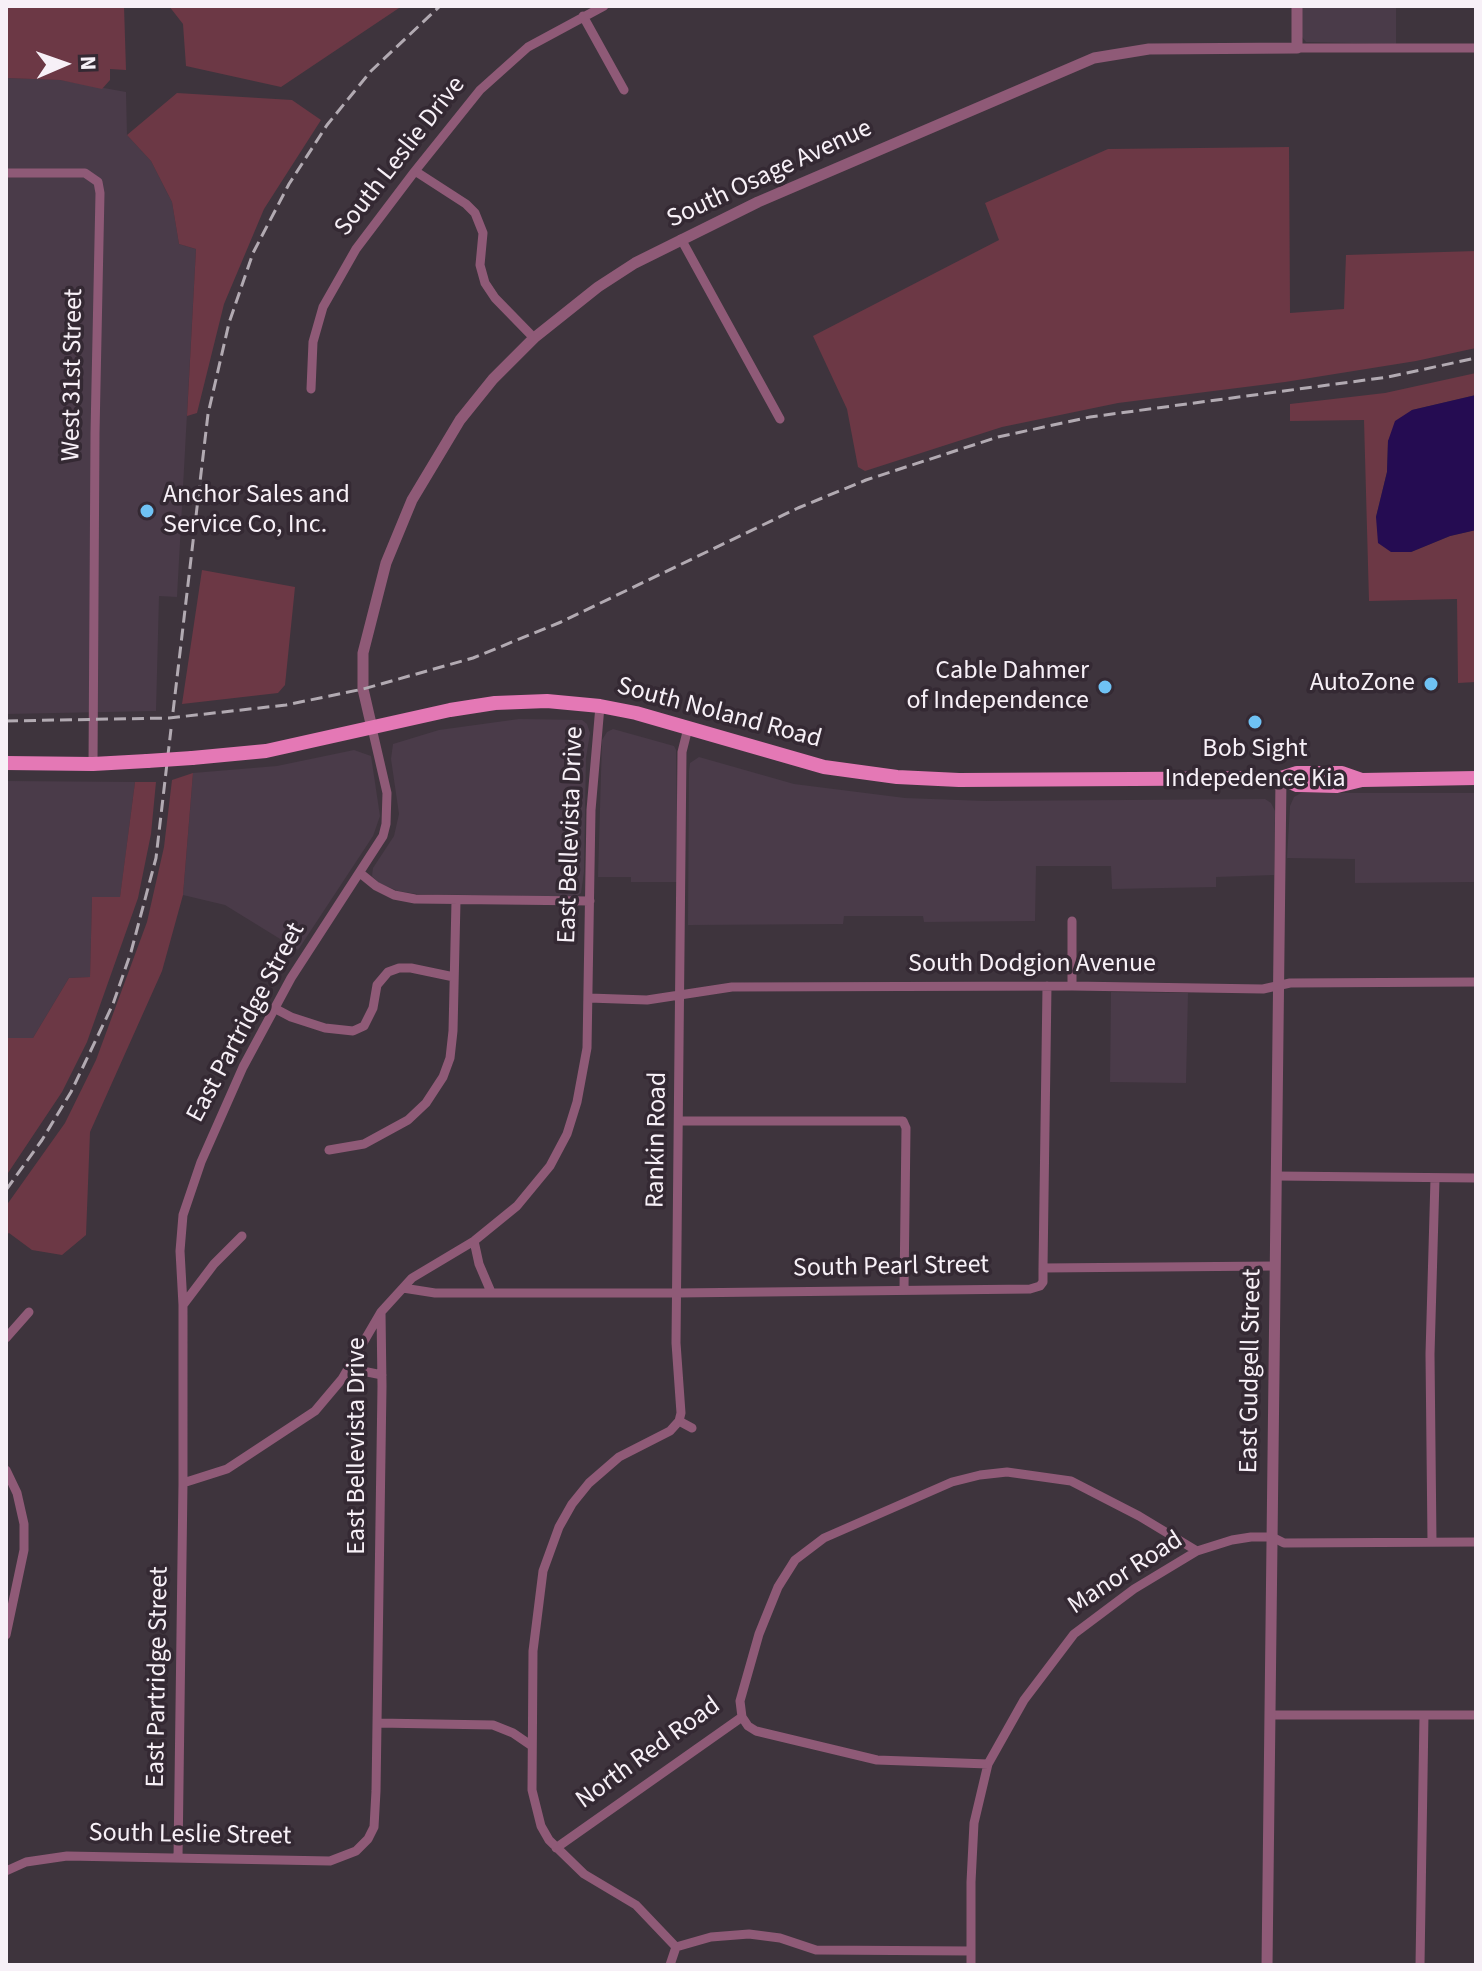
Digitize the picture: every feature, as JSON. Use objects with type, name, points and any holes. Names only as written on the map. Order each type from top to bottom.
[{"type":"main road","name":"South Noland Road","points":[[6,763],[93,764],[266,751],[450,710],[495,703],[547,701],[636,713],[824,767],[897,777],[959,780],[1281,778],[1297,785],[1311,786],[1337,786],[1362,780],[1476,778]]},
{"type":"street","name":"South Leslie Drive","points":[[311,389],[313,342],[323,307],[356,249],[415,171],[480,90],[528,47],[604,6]]},
{"type":"street","points":[[1297,6],[1297,48]]},
{"type":"street","points":[[583,16],[624,90]]},
{"type":"street","name":"South Osage Avenue","points":[[372,728],[361,671],[369,622],[386,563],[412,500],[460,420],[493,379],[534,338],[598,287],[635,263],[758,202],[1094,58],[1149,49],[1476,48]]},
{"type":"street","points":[[415,171],[475,213],[483,233],[480,265],[485,283],[495,298],[534,338]]},
{"type":"street","name":"West 31st Street","points":[[6,173],[88,174],[98,182],[100,193],[93,764]]},
{"type":"street","points":[[681,239],[780,419]]},
{"type":"street","name":"East Bellevista Drive","points":[[368,1839],[376,1815],[381,1312],[412,1278],[474,1241],[522,1200],[550,1166],[567,1134],[577,1102],[587,1048],[591,810],[600,706]]},
{"type":"street","name":"East Partridge Street","points":[[178,1858],[183,1483],[180,1238],[183,1215],[192,1183],[243,1067],[274,1008],[327,919],[383,836],[387,793],[372,728]]},
{"type":"street","name":"Rankin Road","points":[[679,1421],[676,1343],[682,752],[688,728]]},
{"type":"street","name":"East Gudgell Street","points":[[1267,1965],[1281,778]]},
{"type":"street","points":[[360,873],[394,895],[415,899],[590,901]]},
{"type":"street","points":[[329,1150],[364,1144],[408,1120],[426,1103],[443,1077],[450,1058],[456,901]]},
{"type":"street","points":[[1072,921],[1072,986]]},
{"type":"street","points":[[274,1008],[325,1028],[353,1031],[364,1026],[373,1008],[377,985],[388,972],[411,968],[454,977]]},
{"type":"street","name":"South Dodgion Avenue","points":[[589,998],[647,1000],[732,987],[1263,989],[1290,983],[1476,982]]},
{"type":"street","points":[[1047,986],[1043,1268],[1275,1266]]},
{"type":"street","points":[[680,1121],[903,1121],[906,1128],[904,1289]]},
{"type":"street","points":[[1276,1176],[1476,1178]]},
{"type":"street","points":[[1432,1542],[1430,1354],[1435,1179]]},
{"type":"street","points":[[183,1305],[214,1264],[242,1236]]},
{"type":"street","points":[[474,1241],[479,1264],[491,1292]]},
{"type":"street","name":"South Pearl Street","points":[[403,1288],[435,1293],[1030,1289],[1043,1282],[1043,1268]]},
{"type":"street","points":[[6,1338],[29,1312]]},
{"type":"street","points":[[183,1483],[227,1469],[297,1424],[328,1398],[381,1312]]},
{"type":"street","points":[[348,1368],[382,1375]]},
{"type":"street","points":[[676,1947],[636,1905],[584,1874],[549,1840],[535,1811],[532,1790],[533,1651],[548,1551],[575,1500],[619,1457],[670,1431],[679,1421],[692,1428]]},
{"type":"street","points":[[6,1470],[24,1524],[22,1570],[6,1635]]},
{"type":"street","name":"North Red Road","points":[[556,1848],[742,1717],[740,1701],[759,1634],[778,1587],[795,1560],[824,1538],[952,1482],[1007,1472],[1071,1481],[1139,1516],[1197,1551]]},
{"type":"street","name":"Manor Road","points":[[971,1965],[974,1823],[988,1764],[1024,1700],[1074,1634],[1134,1589],[1197,1551],[1232,1540],[1272,1537],[1284,1543],[1476,1542]]},
{"type":"street","points":[[1270,1715],[1476,1715]]},
{"type":"street","points":[[1420,1965],[1424,1715]]},
{"type":"street","points":[[742,1717],[756,1731],[877,1760],[988,1764]]},
{"type":"street","points":[[378,1723],[493,1725],[513,1733],[532,1746]]},
{"type":"street","name":"South Leslie Street","points":[[6,1871],[26,1862],[67,1856],[330,1861],[356,1851],[368,1839]]},
{"type":"street","points":[[676,1947],[711,1937],[749,1934],[780,1938],[816,1950],[971,1951]]},
{"type":"street","points":[[670,1965],[676,1947]]},
{"type":"shaded area","points":[[6,6],[124,6],[126,70],[110,69],[110,80],[102,89],[60,80],[6,78]]},
{"type":"shaded area","points":[[169,6],[402,6],[281,87],[186,66],[183,24]]},
{"type":"shaded area","points":[[1302,6],[1396,6],[1396,44],[1306,42],[1302,37]]},
{"type":"shaded area","points":[[6,78],[60,80],[126,92],[127,135],[151,161],[172,202],[179,244],[196,249],[177,597],[159,596],[156,711],[6,714]]},
{"type":"shaded area","points":[[177,93],[292,100],[321,120],[264,209],[224,304],[197,413],[187,416],[196,249],[179,244],[172,202],[151,161],[127,135]]},
{"type":"shaded area","points":[[1289,147],[1290,313],[1344,309],[1346,255],[1476,251],[1476,348],[1285,382],[1118,403],[1002,427],[865,471],[858,467],[847,409],[813,336],[999,240],[985,203],[1108,149]]},
{"type":"shaded area","points":[[1476,373],[1476,395],[1412,410],[1388,441],[1387,472],[1376,517],[1411,552],[1450,536],[1476,530],[1476,682],[1458,683],[1457,599],[1369,601],[1364,420],[1290,421],[1290,404],[1385,393]]},
{"type":"shaded area","points":[[1476,395],[1476,530],[1450,536],[1411,552],[1391,552],[1378,543],[1376,517],[1387,472],[1388,441],[1395,421],[1412,410]]},
{"type":"shaded area","points":[[202,570],[295,587],[285,685],[278,693],[182,704]]},
{"type":"shaded area","points":[[519,719],[582,720],[587,724],[590,733],[586,758],[581,893],[575,897],[417,894],[398,891],[379,883],[372,876],[373,868],[394,836],[399,814],[391,759],[393,744],[439,730]]},
{"type":"shaded area","points":[[613,729],[674,746],[676,750],[678,882],[631,882],[631,877],[598,877],[602,740]]},
{"type":"shaded area","points":[[354,750],[371,756],[380,816],[373,836],[298,950],[225,905],[183,895],[193,773],[277,766]]},
{"type":"shaded area","points":[[699,757],[794,784],[905,798],[985,801],[1265,799],[1275,811],[1274,875],[1216,877],[1216,887],[1112,889],[1111,866],[1036,866],[1035,921],[924,922],[923,916],[844,916],[843,924],[688,925],[689,771],[690,763]]},
{"type":"shaded area","points":[[193,773],[183,895],[162,971],[90,1132],[86,1235],[62,1255],[32,1250],[9,1233],[6,1235],[6,1206],[65,1123],[96,1060],[147,922],[164,847],[172,780]]},
{"type":"shaded area","points":[[6,781],[135,782],[120,898],[92,897],[90,977],[69,978],[33,1038],[6,1038]]},
{"type":"shaded area","points":[[135,782],[156,782],[151,834],[138,898],[87,1042],[62,1092],[6,1176],[6,1038],[33,1038],[69,978],[90,977],[92,897],[120,897]]},
{"type":"shaded area","points":[[1301,793],[1476,793],[1476,882],[1355,883],[1355,859],[1287,858],[1290,806],[1294,797]]},
{"type":"shaded area","points":[[1111,992],[1188,993],[1186,1083],[1110,1082]]},
{"type":"railway","points":[[173,712],[208,414],[229,323],[253,253],[289,184],[327,125],[371,71],[440,6]]},
{"type":"railway","points":[[6,721],[169,718],[286,705],[363,689],[473,658],[561,622],[798,508],[866,480],[998,437],[1090,417],[1388,377],[1476,358]]},
{"type":"railway","points":[[6,1190],[71,1092],[113,1004],[131,952],[156,858],[171,729]]},
{"type":"place","name":"Anchor Sales and Service Co, Inc.","points":[[147,511]]},
{"type":"place","name":"AutoZone","points":[[1431,684]]},
{"type":"place","name":"Cable Dahmer of Independence","points":[[1105,687]]},
{"type":"place","name":"Bob Sight Indepedence Kia","points":[[1255,722]]}]
